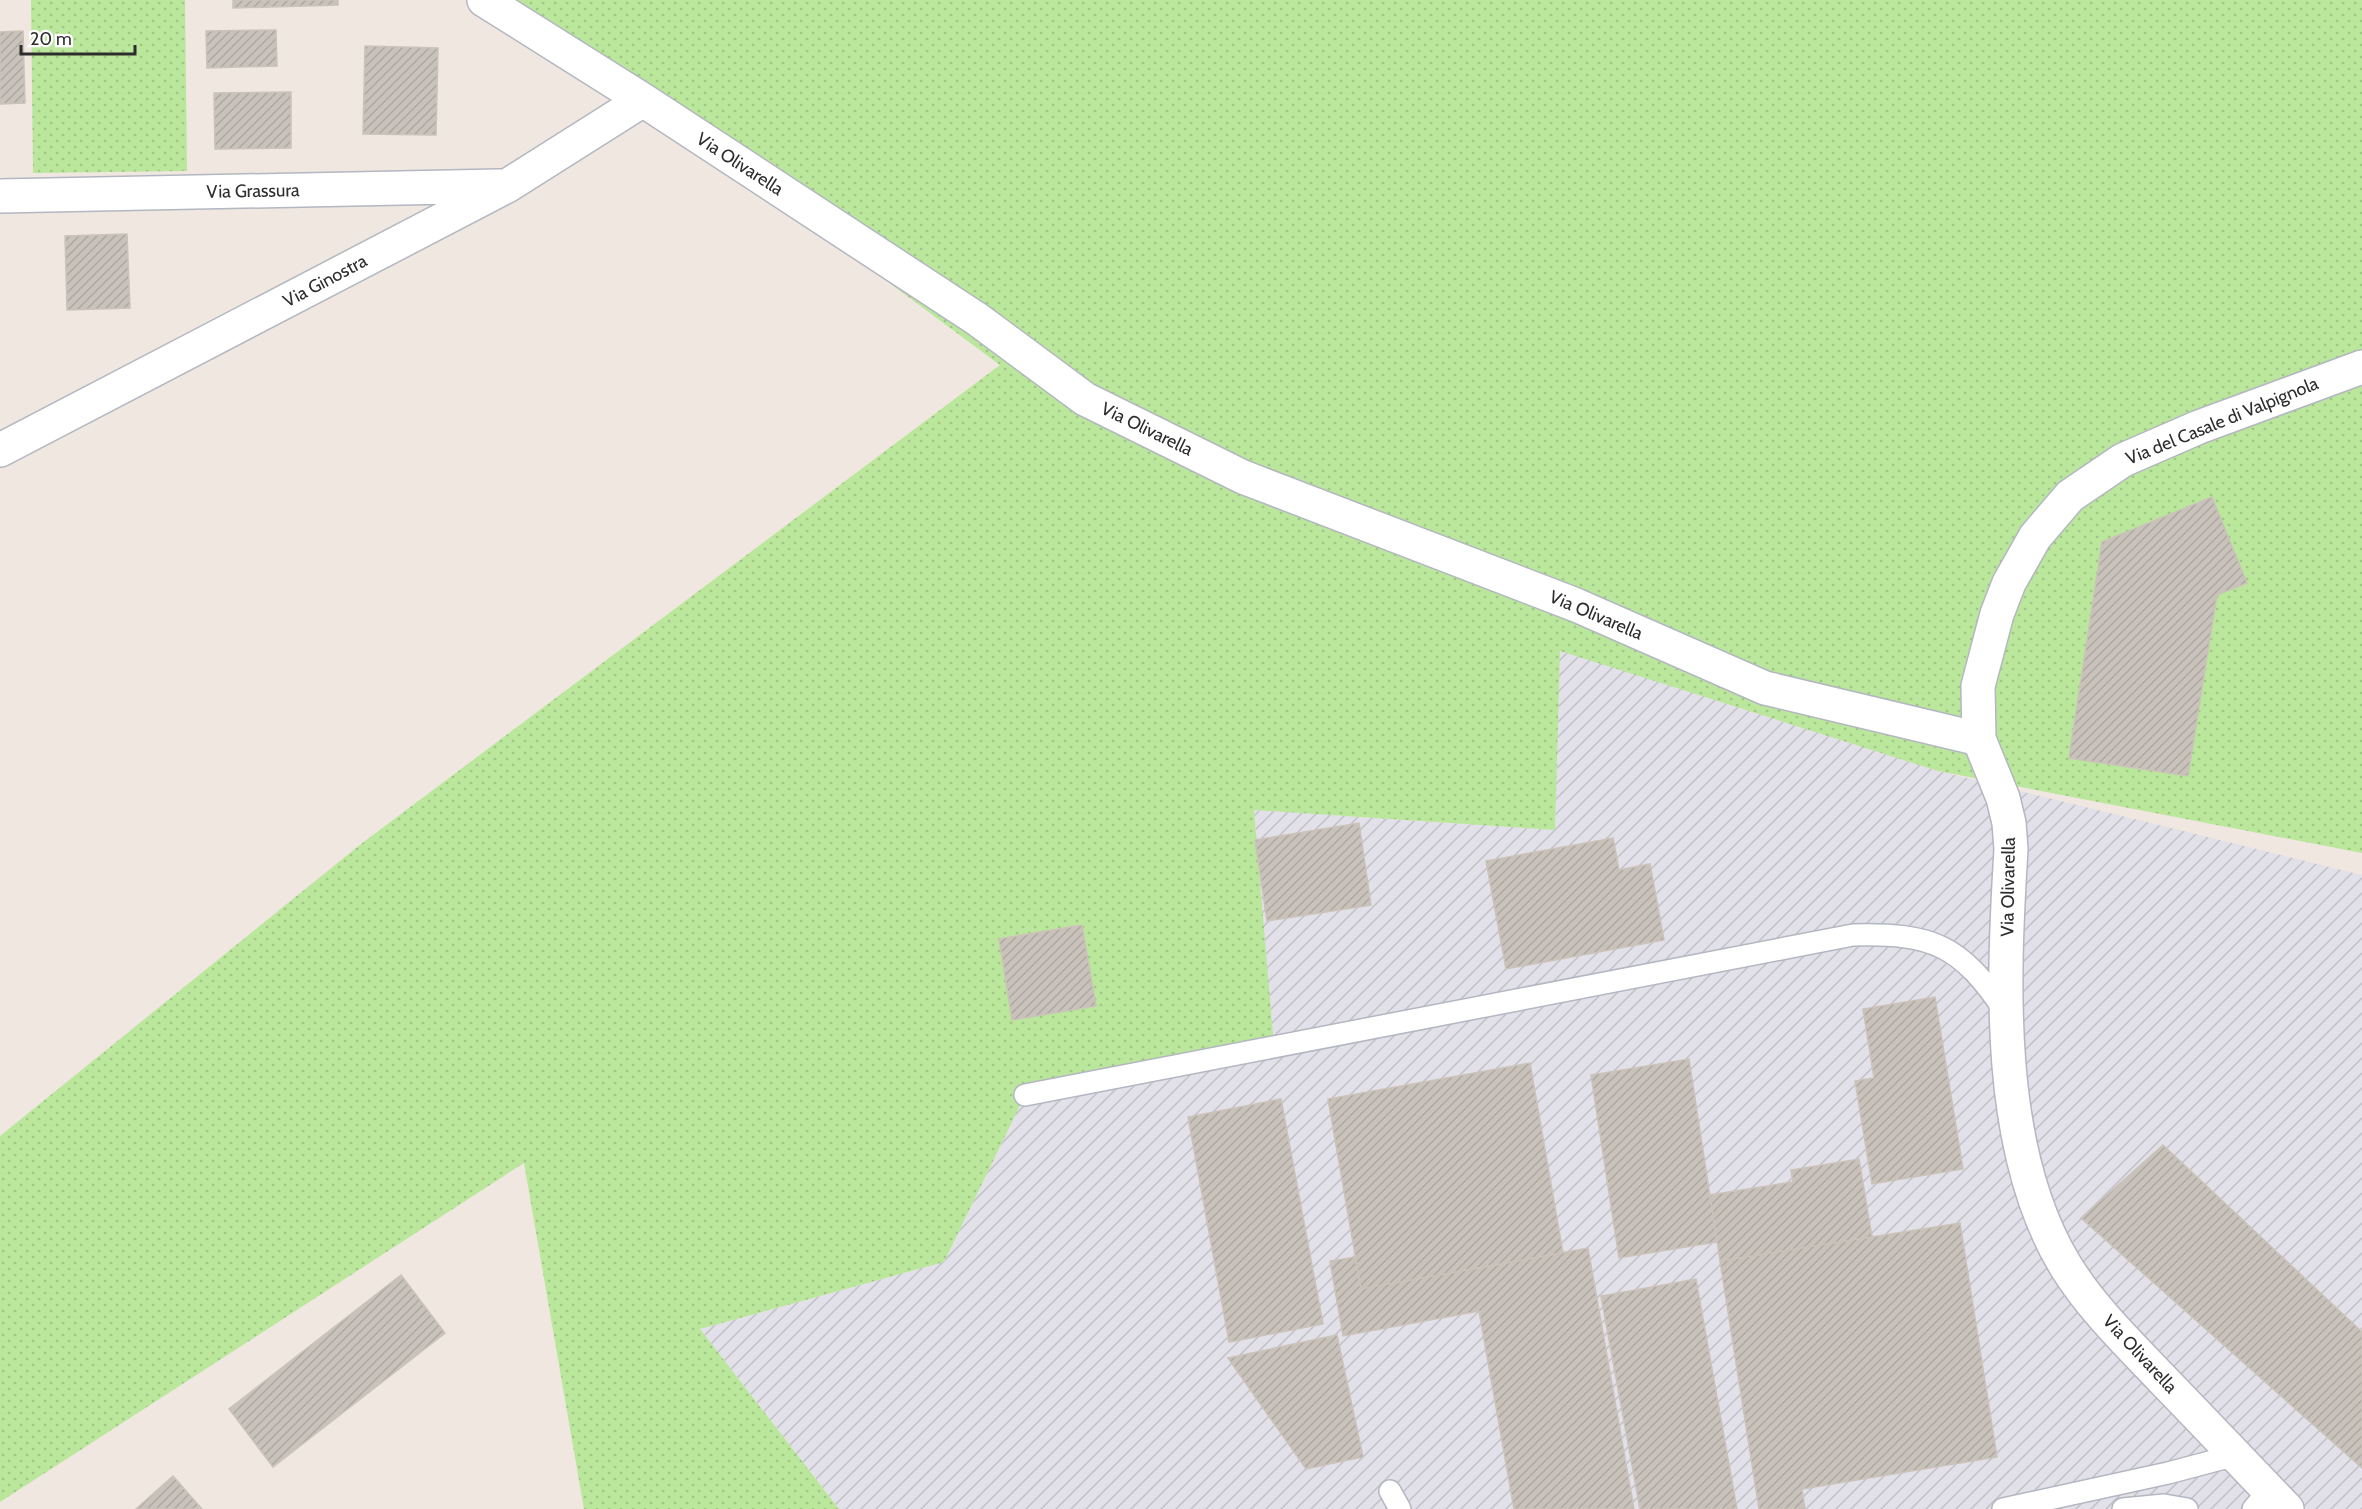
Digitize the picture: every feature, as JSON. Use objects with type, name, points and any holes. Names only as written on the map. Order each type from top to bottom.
[{"type":"street","name":"Via Olivarella","points":[[484,0],[643,100],[976,319],[1085,399],[1243,477],[1576,605],[1765,688],[1979,739],[2000,789],[2009,823],[2011,849],[2006,1013],[2017,1127],[2027,1180],[2051,1240],[2095,1306],[2236,1455],[2270,1503]]},
{"type":"street","name":"Via Ginostra","points":[[0,450],[507,186],[643,100]]},
{"type":"street","name":"Via Grassura","points":[[0,196],[507,186]]},
{"type":"street","name":"Via del Casale di Valpignola","points":[[1979,739],[1978,686],[1997,615],[2009,583],[2026,550],[2061,505],[2091,480],[2141,452],[2199,427],[2362,367]]},
{"type":"lane","points":[[1025,1095],[1853,935],[1895,934],[1928,941],[1943,948],[1972,968],[2006,1013]]},
{"type":"lane","points":[[2003,1509],[2168,1473],[2236,1455]]},
{"type":"lane","points":[[2123,1509],[2164,1505],[2187,1509]]},
{"type":"shaded area","points":[[1559,650],[1938,771],[2362,875],[2362,1509],[839,1509],[700,1329],[944,1262],[1025,1095],[1273,1047],[1254,810],[1555,830]]},
{"type":"green space","points":[[31,0],[185,0],[187,171],[33,173]]},
{"type":"green space","points":[[484,0],[2362,0],[2362,853],[1938,771],[1560,651],[1555,830],[1254,810],[1274,1047],[1025,1095],[944,1262],[700,1329],[839,1509],[584,1509],[524,1163],[0,1502],[0,1136],[361,844],[1000,365],[643,100]]},
{"type":"building","points":[[233,0],[338,0],[338,5],[233,8]]},
{"type":"building","points":[[276,30],[277,66],[207,68],[206,31]]},
{"type":"building","points":[[23,31],[25,103],[0,104],[0,32]]},
{"type":"building","points":[[365,46],[438,48],[436,135],[363,134]]},
{"type":"building","points":[[291,92],[291,148],[215,149],[214,93]]},
{"type":"building","points":[[127,234],[130,308],[67,310],[65,236]]},
{"type":"building","points":[[2212,497],[2247,583],[2217,595],[2188,776],[2069,758],[2102,542]]},
{"type":"building","points":[[1359,823],[1371,905],[1267,921],[1255,840]]},
{"type":"building","points":[[1613,838],[1619,870],[1650,864],[1664,940],[1506,969],[1486,861]]},
{"type":"building","points":[[1082,925],[1096,1006],[1012,1020],[999,939]]},
{"type":"building","points":[[1935,997],[1963,1169],[1872,1184],[1855,1081],[1874,1078],[1863,1009]]},
{"type":"building","points":[[1689,1059],[1717,1242],[1619,1258],[1591,1075]]},
{"type":"building","points":[[1530,1063],[1563,1253],[1361,1289],[1328,1099]]},
{"type":"building","points":[[1281,1099],[1323,1324],[1229,1342],[1188,1117]]},
{"type":"building","points":[[2163,1145],[2362,1332],[2362,1468],[2081,1218]]},
{"type":"building","points":[[1859,1159],[1872,1237],[1720,1261],[1710,1195],[1793,1182],[1791,1170]]},
{"type":"building","points":[[1960,1223],[1997,1457],[1802,1489],[1805,1509],[1759,1509],[1720,1261]]},
{"type":"building","points":[[1588,1248],[1634,1509],[1514,1509],[1479,1311],[1343,1336],[1330,1261],[1355,1257],[1361,1289]]},
{"type":"building","points":[[401,1275],[445,1333],[273,1467],[229,1409]]},
{"type":"building","points":[[1696,1279],[1737,1509],[1640,1509],[1601,1296]]},
{"type":"building","points":[[1337,1335],[1363,1457],[1306,1469],[1228,1358]]},
{"type":"building","points":[[173,1476],[202,1509],[136,1509]]}]
